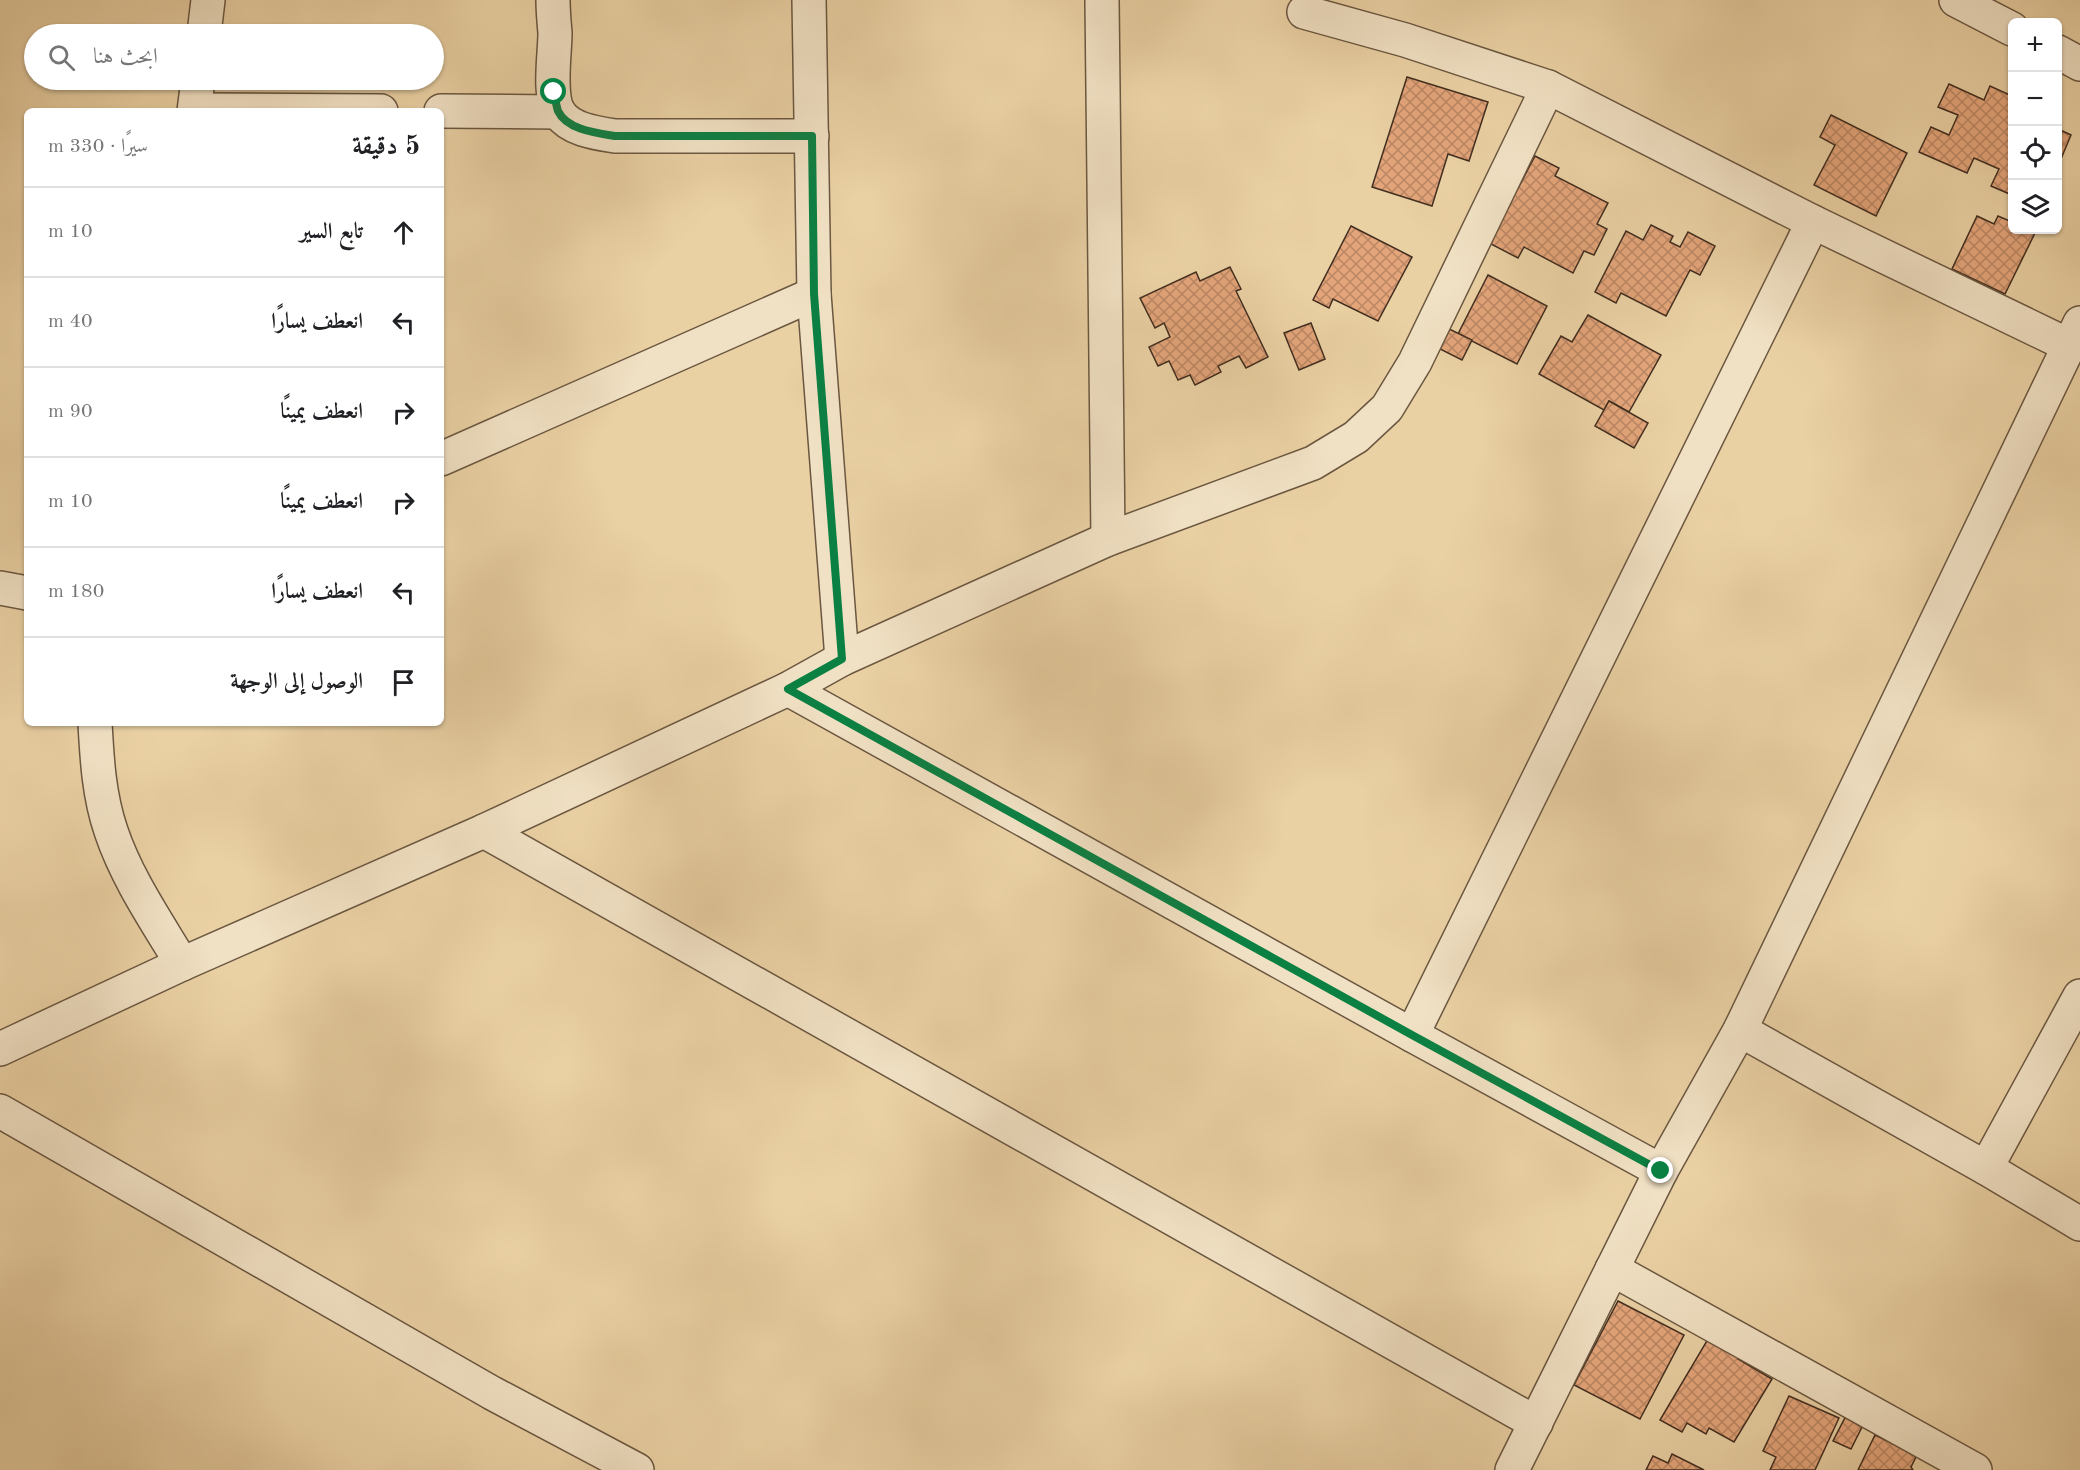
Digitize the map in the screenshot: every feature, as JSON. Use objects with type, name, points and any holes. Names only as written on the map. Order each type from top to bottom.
[{"type":"street","points":[[205,24],[208,0]]},
{"type":"street","points":[[553,0],[554,92],[559,112],[569,122],[588,132],[615,136],[812,136]]},
{"type":"street","points":[[809,0],[814,294],[842,659]]},
{"type":"street","points":[[1102,0],[1108,539]]},
{"type":"street","points":[[1956,0],[2008,26]]},
{"type":"street","points":[[1304,12],[1405,40],[1548,87],[1813,222],[2074,334],[1740,1030],[1661,1171],[1512,1470]]},
{"type":"street","points":[[2062,54],[2080,64]]},
{"type":"street","points":[[0,1049],[183,964],[484,831],[788,689],[842,659],[1108,539],[1313,463],[1356,437],[1387,408],[1415,362],[1548,87]]},
{"type":"street","points":[[196,100],[331,108]]},
{"type":"street","points":[[444,111],[559,112]]},
{"type":"street","points":[[1412,1035],[1813,222]]},
{"type":"street","points":[[444,458],[814,294]]},
{"type":"street","points":[[0,588],[24,592]]},
{"type":"street","points":[[788,689],[1661,1171]]},
{"type":"street","points":[[95,726],[97,773],[111,831],[134,883],[183,964]]},
{"type":"street","points":[[484,831],[1536,1423]]},
{"type":"street","points":[[1986,1168],[2080,996]]},
{"type":"street","points":[[1740,1030],[1986,1168],[2080,1224]]},
{"type":"street","points":[[0,1111],[492,1393],[637,1470]]},
{"type":"street","points":[[1612,1269],[1975,1470]]},
{"type":"building","points":[[1407,77],[1488,102],[1469,161],[1448,154],[1432,206],[1372,187]]},
{"type":"building","points":[[1949,84],[1984,100],[1990,86],[2008,94],[2008,193],[1991,186],[1999,169],[1974,158],[1967,173],[1919,152],[1931,127],[1949,135],[1958,115],[1938,107]]},
{"type":"building","points":[[1831,115],[1907,153],[1876,216],[1814,185],[1835,145],[1820,137]]},
{"type":"building","points":[[2062,131],[2071,135],[2062,156]]},
{"type":"building","points":[[1535,156],[1559,168],[1555,176],[1608,203],[1597,224],[1607,229],[1594,255],[1584,251],[1573,273],[1524,247],[1518,258],[1489,243]]},
{"type":"building","points":[[1977,216],[1994,224],[1998,216],[2008,220],[2008,234],[2035,234],[2005,294],[1952,269]]},
{"type":"building","points":[[1651,225],[1673,236],[1670,242],[1680,247],[1688,232],[1715,246],[1700,275],[1690,270],[1666,316],[1621,293],[1616,303],[1595,292],[1626,231],[1643,240]]},
{"type":"building","points":[[1351,226],[1412,257],[1378,321],[1333,299],[1329,308],[1313,300]]},
{"type":"building","points":[[1230,267],[1241,289],[1236,291],[1268,357],[1246,368],[1239,356],[1218,366],[1221,372],[1195,385],[1190,375],[1178,380],[1169,361],[1158,366],[1149,347],[1170,337],[1164,323],[1155,328],[1140,298],[1196,272],[1200,281]]},
{"type":"building","points":[[1488,275],[1547,306],[1517,364],[1458,334]]},
{"type":"building","points":[[1588,315],[1661,355],[1629,412],[1609,401],[1604,410],[1539,374],[1561,336],[1572,342]]},
{"type":"building","points":[[1311,323],[1325,359],[1299,370],[1284,333]]},
{"type":"building","points":[[1443,326],[1472,340],[1462,360],[1434,346]]},
{"type":"building","points":[[1609,401],[1648,423],[1634,448],[1595,426]]},
{"type":"building","points":[[1618,1301],[1684,1335],[1640,1419],[1574,1385]]},
{"type":"building","points":[[1708,1339],[1745,1347],[1738,1359],[1772,1379],[1734,1442],[1709,1428],[1706,1434],[1687,1423],[1682,1432],[1660,1420]]},
{"type":"building","points":[[1789,1396],[1839,1418],[1815,1470],[1770,1470],[1776,1457],[1763,1451]]},
{"type":"building","points":[[1849,1410],[1866,1419],[1851,1449],[1833,1441]]},
{"type":"building","points":[[1875,1435],[1917,1455],[1911,1467],[1913,1470],[1858,1470]]},
{"type":"building","points":[[1672,1454],[1704,1470],[1646,1470],[1653,1456],[1668,1463]]},
{"type":"route","points":[[554,92],[559,112],[569,122],[588,132],[615,136],[812,136],[814,294],[842,659],[788,689],[1661,1171]]}]
